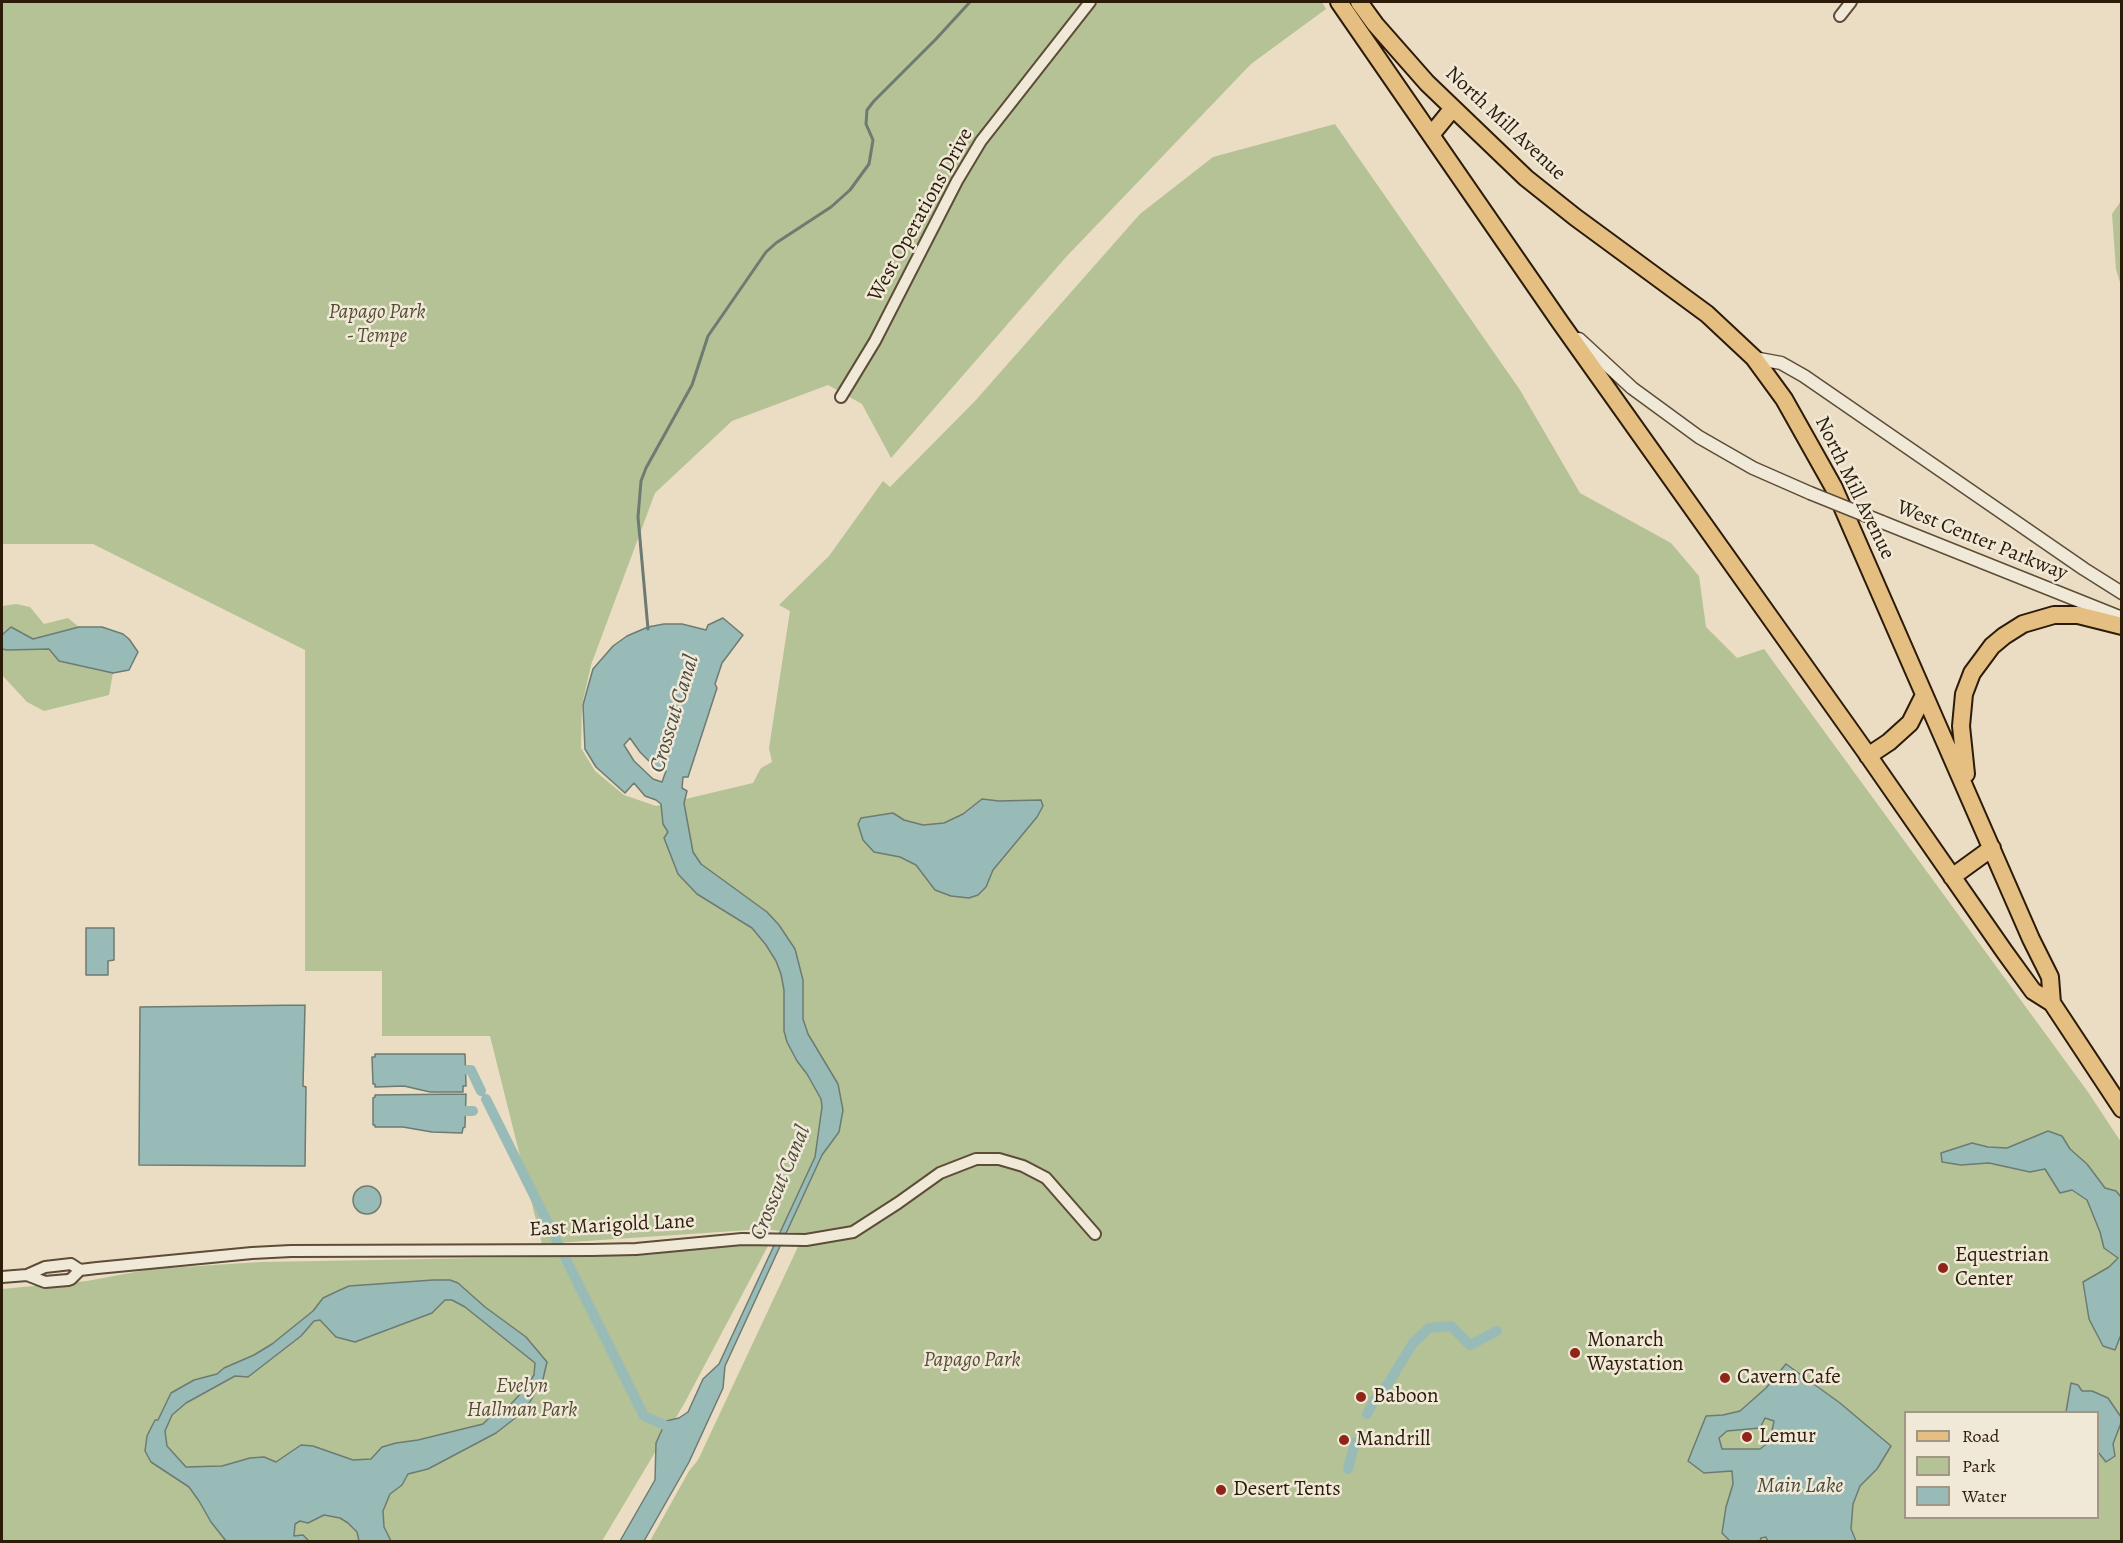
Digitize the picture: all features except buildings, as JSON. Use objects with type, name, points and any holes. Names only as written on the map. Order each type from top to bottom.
[{"type":"main road","name":"North Mill Avenue","points":[[1340,2],[1560,322],[2033,991],[2052,1003],[2121,1109]]},
{"type":"main road","name":"North Mill Avenue","points":[[1359,2],[1375,24],[1427,83],[1526,178],[1707,314],[1754,358],[1784,399],[1834,488],[2031,939],[2050,977],[2052,1003]]},
{"type":"main road","points":[[1431,135],[1453,108]]},
{"type":"main road","points":[[1968,792],[1961,734],[1963,702],[1969,680],[1986,652],[2010,632],[2031,621],[2046,617],[2078,615],[2121,626]]},
{"type":"main road","points":[[1868,756],[1889,742],[1910,723],[1924,695]]},
{"type":"main road","points":[[1952,877],[1992,848]]},
{"type":"street","name":"West Operations Drive","points":[[841,397],[875,341],[957,181],[981,141],[1090,2]]},
{"type":"street","points":[[1841,2],[1839,16],[1851,2]]},
{"type":"street","name":"West Center Parkway","points":[[1560,322],[1632,388],[1681,424],[1737,459],[1810,493],[2121,618]]},
{"type":"street","name":"West Center Parkway","points":[[1754,358],[1775,361],[1804,376],[2121,593]]},
{"type":"street","name":"East Marigold Lane","points":[[2,1277],[27,1275],[45,1282],[68,1280],[80,1270],[291,1251],[592,1250],[636,1249],[742,1239],[806,1240],[853,1232],[940,1173],[976,1160],[999,1159],[1023,1166],[1046,1178],[1095,1234]]},
{"type":"green space","points":[[2,2],[1322,2],[1326,9],[1251,64],[1066,257],[891,458],[862,404],[828,385],[732,421],[655,493],[591,665],[582,705],[581,748],[595,771],[624,795],[656,806],[753,783],[761,768],[772,762],[769,748],[790,611],[779,605],[829,556],[883,481],[890,487],[975,401],[1140,214],[1213,157],[1335,124],[1520,390],[1580,493],[1671,543],[1699,576],[1706,627],[1737,658],[1764,649],[2088,1092],[2121,1142],[2121,1541],[650,1541],[689,1471],[698,1460],[804,1234],[764,1229],[542,1244],[490,1036],[382,1036],[382,971],[305,971],[305,650],[93,544],[2,544]]},
{"type":"green space","points":[[2121,201],[2121,286],[2116,269],[2112,214]]},
{"type":"green space","points":[[16,604],[30,607],[44,624],[68,618],[79,627],[33,639],[11,627],[2,635],[2,606]]},
{"type":"green space","points":[[2,649],[49,649],[113,673],[109,695],[44,711],[27,702],[2,675]]},
{"type":"green space","name":"Evelyn Hallman Park","points":[[769,1244],[684,1404],[602,1541],[2,1541],[2,1289],[87,1281],[151,1269],[261,1262],[649,1255],[710,1247]]},
{"type":"water","name":"Crosscut Canal","points":[[723,618],[743,635],[722,663],[715,684],[717,688],[688,777],[683,777],[682,788],[687,791],[684,803],[693,852],[701,864],[767,912],[795,949],[803,980],[803,1019],[808,1034],[838,1084],[843,1110],[839,1132],[822,1155],[725,1366],[723,1388],[689,1462],[644,1541],[620,1541],[655,1480],[656,1443],[666,1421],[679,1418],[688,1412],[703,1379],[719,1364],[815,1157],[822,1107],[821,1099],[787,1042],[784,1031],[784,990],[781,974],[766,945],[752,928],[697,894],[678,874],[664,838],[668,832],[663,824],[661,804],[645,796],[634,783],[625,793],[596,767],[585,749],[583,705],[593,669],[613,646],[627,636],[648,627],[682,624],[706,630],[708,625]],"holes":[[[630,738],[654,766],[666,771],[662,782],[653,779],[634,761],[624,745]]]},
{"type":"water","points":[[11,627],[33,639],[79,627],[102,627],[123,634],[138,652],[129,670],[113,673],[59,661],[49,649],[2,649],[2,635]]},
{"type":"water","points":[[982,799],[1041,800],[1043,806],[1037,817],[993,870],[986,887],[978,895],[969,898],[951,896],[935,890],[916,865],[900,857],[874,852],[863,840],[858,824],[861,818],[893,813],[904,820],[923,825],[944,823],[963,814]]},
{"type":"water","points":[[86,928],[114,928],[114,960],[108,961],[108,975],[86,975]]},
{"type":"water","points":[[305,1005],[303,1086],[306,1087],[305,1166],[139,1165],[140,1007]]},
{"type":"water","points":[[375,1054],[465,1054],[466,1086],[463,1086],[463,1092],[430,1092],[404,1086],[375,1087],[372,1057],[375,1057]]},
{"type":"water","points":[[466,1094],[465,1127],[462,1133],[432,1132],[403,1127],[375,1127],[373,1125],[375,1095]]},
{"type":"water","points":[[2048,1131],[2062,1136],[2070,1149],[2087,1164],[2105,1188],[2116,1191],[2121,1197],[2122,1332],[2115,1350],[2103,1346],[2089,1319],[2083,1282],[2109,1267],[2118,1258],[2104,1248],[2087,1200],[2072,1190],[2060,1193],[2045,1169],[2030,1172],[1989,1163],[1961,1165],[1942,1162],[1941,1153],[1972,1143],[2007,1148]]},
{"type":"water","points":[[367,1186],[377,1190],[381,1200],[377,1210],[367,1214],[357,1210],[353,1200],[357,1190]]},
{"type":"water","points":[[433,1280],[450,1280],[458,1283],[485,1307],[526,1337],[547,1362],[543,1379],[530,1402],[496,1433],[428,1469],[408,1474],[402,1485],[390,1494],[383,1511],[384,1527],[391,1541],[359,1541],[357,1532],[348,1523],[340,1518],[324,1515],[308,1523],[300,1521],[295,1524],[294,1536],[303,1535],[309,1541],[226,1541],[189,1487],[151,1462],[145,1451],[147,1436],[155,1420],[158,1420],[171,1393],[194,1380],[217,1374],[224,1368],[254,1355],[272,1344],[313,1311],[323,1298],[349,1286]],"holes":[[[445,1300],[452,1300],[465,1307],[535,1363],[534,1375],[524,1390],[511,1404],[491,1416],[483,1424],[382,1447],[371,1459],[353,1460],[313,1446],[301,1445],[276,1462],[264,1457],[250,1458],[222,1466],[186,1467],[167,1446],[165,1431],[172,1415],[186,1403],[235,1376],[248,1377],[301,1336],[314,1321],[320,1320],[336,1337],[355,1342],[432,1313]]]},
{"type":"water","name":"Main Lake","points":[[1786,1364],[1840,1403],[1891,1446],[1877,1469],[1860,1486],[1853,1504],[1851,1529],[1856,1541],[1768,1542],[1766,1537],[1761,1538],[1760,1541],[1730,1541],[1722,1533],[1733,1484],[1732,1471],[1704,1473],[1688,1461],[1706,1416],[1740,1411],[1766,1388]],"holes":[[[1765,1418],[1774,1421],[1772,1431],[1774,1438],[1760,1449],[1722,1449],[1719,1438],[1727,1431],[1760,1428]]]},
{"type":"water","points":[[2071,1383],[2078,1385],[2082,1391],[2092,1391],[2108,1398],[2121,1417],[2113,1444],[2115,1456],[2106,1462],[2099,1453],[2099,1411],[2066,1411]]},
{"type":"waterway","points":[[648,629],[638,517],[641,481],[692,385],[708,336],[766,252],[831,207],[850,190],[869,164],[873,140],[866,124],[867,110],[970,2]]},
{"type":"waterway","points":[[467,1070],[471,1070],[481,1091]]},
{"type":"waterway","points":[[486,1099],[644,1416],[676,1430]]},
{"type":"waterway","points":[[466,1111],[473,1111]]},
{"type":"waterway","points":[[1367,1414],[1413,1343],[1429,1328],[1451,1326],[1470,1345],[1497,1331]]},
{"type":"waterway","points":[[1348,1469],[1355,1442]]},
{"type":"place","name":"Equestrian Center","points":[[1943,1268]]},
{"type":"place","name":"Monarch Waystation","points":[[1575,1353]]},
{"type":"place","name":"Cavern Cafe","points":[[1725,1378]]},
{"type":"place","name":"Baboon","points":[[1361,1397]]},
{"type":"place","name":"Lemur","points":[[1747,1437]]},
{"type":"place","name":"Mandrill","points":[[1344,1440]]},
{"type":"place","name":"Desert Tents","points":[[1221,1490]]},
{"type":"park label","name":"Papago Park - Tempe","points":[[377,325]]},
{"type":"park label","name":"Papago Park","points":[[972,1361]]}]
